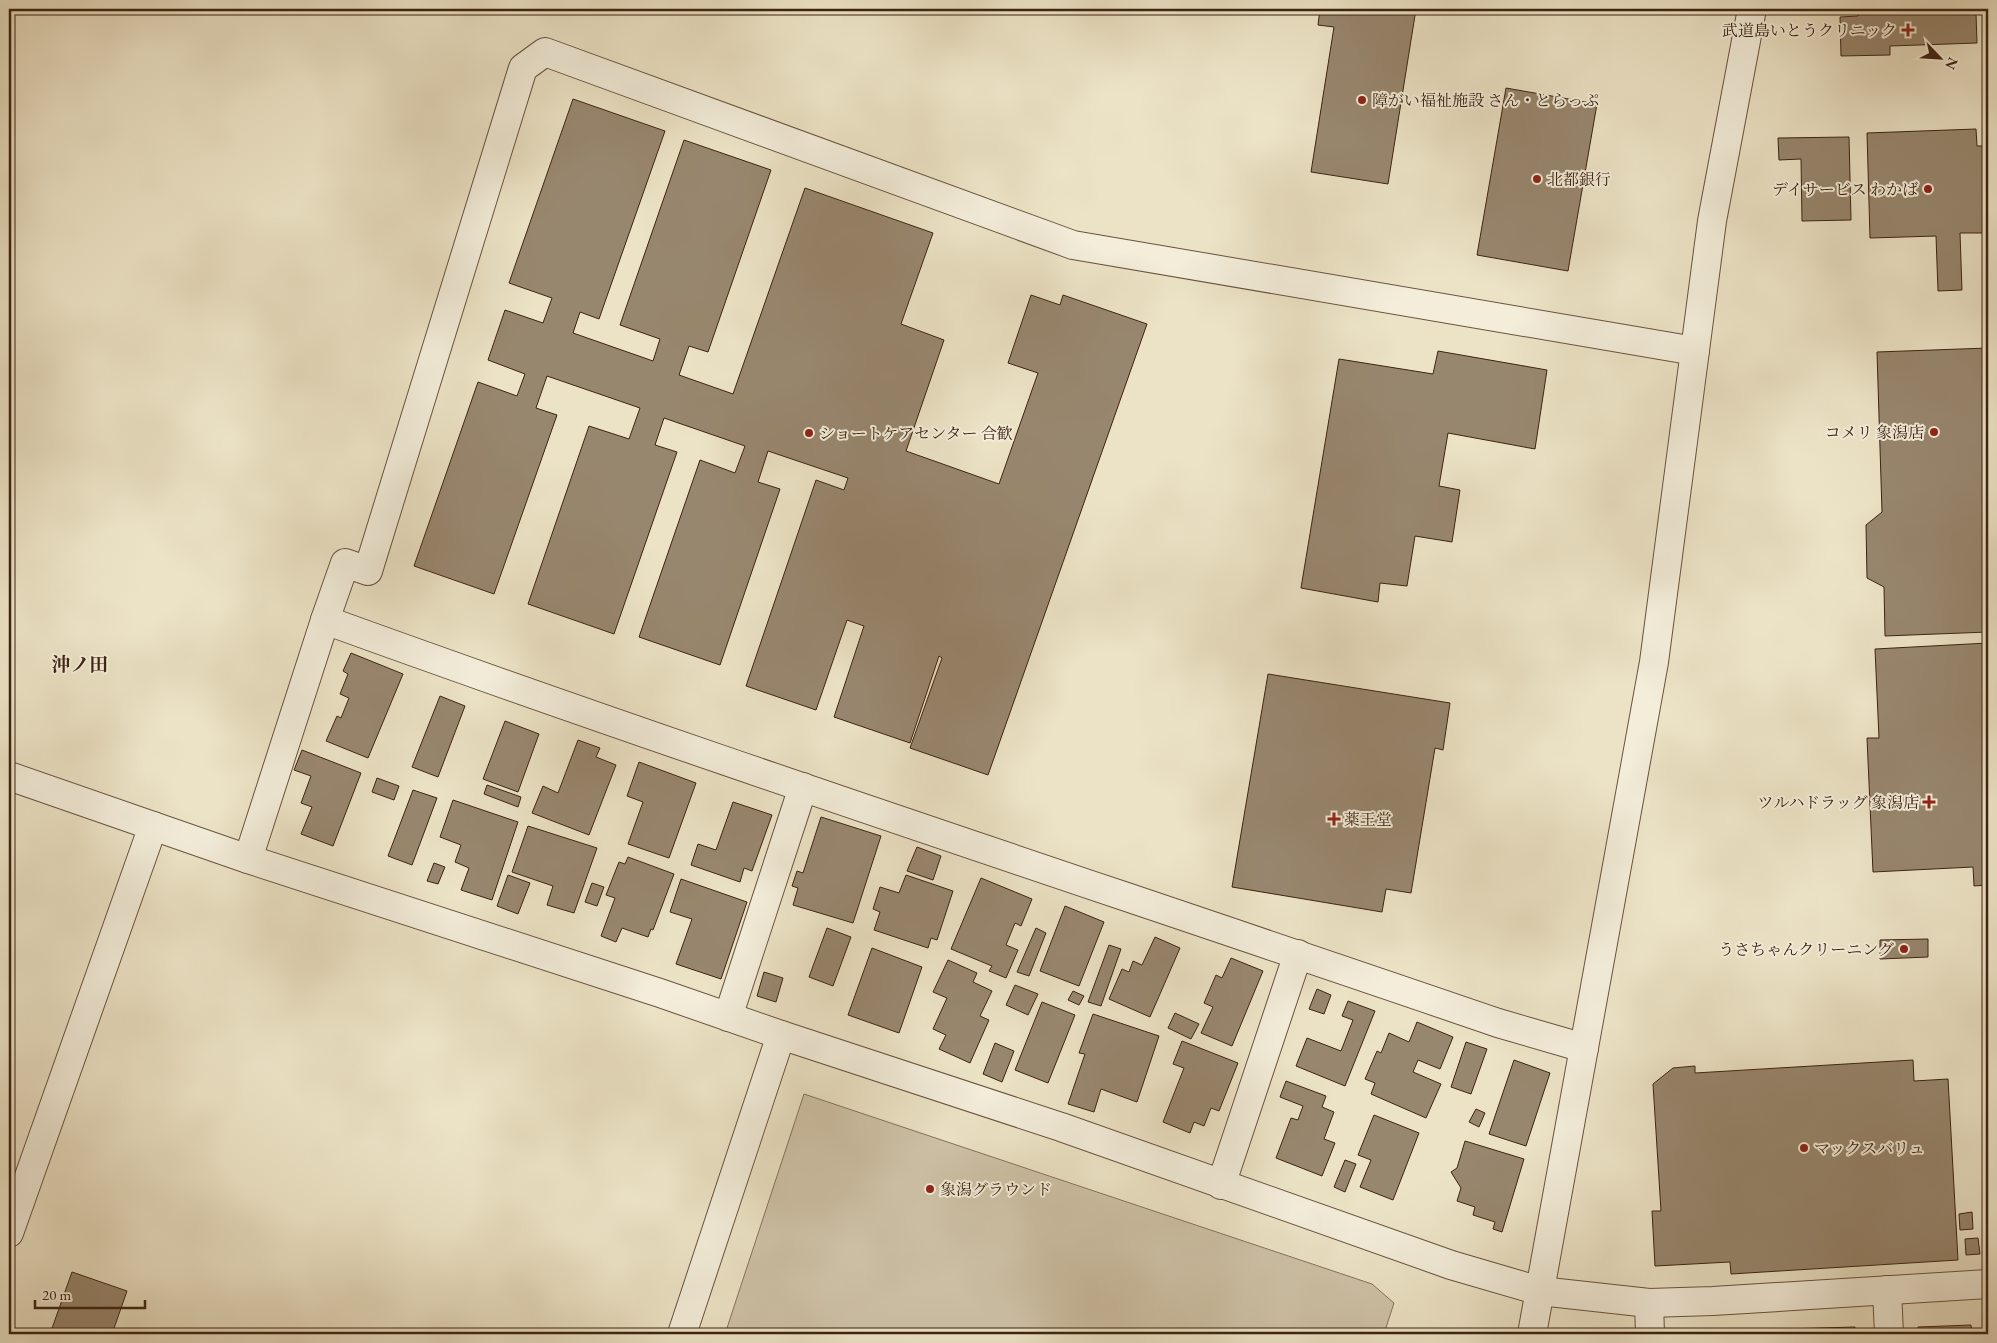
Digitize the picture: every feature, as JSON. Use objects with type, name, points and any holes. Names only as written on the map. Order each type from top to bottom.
[{"type":"street","points":[[1532,1334],[1654,662],[1712,221],[1752,9]]},
{"type":"street","points":[[248,859],[345,563],[368,571],[522,68],[546,52],[1074,245],[1695,351]]},
{"type":"street","points":[[325,620],[803,787],[1498,1022],[1584,1048]]},
{"type":"street","points":[[9,776],[248,859],[651,990],[1061,1128],[1451,1265],[1540,1291],[1649,1303],[1713,1301],[1988,1284]]},
{"type":"street","points":[[728,1017],[803,787]]},
{"type":"street","points":[[9,1233],[153,826]]},
{"type":"street","points":[[1221,1185],[1298,954]]},
{"type":"street","points":[[682,1334],[781,1035]]},
{"type":"street","points":[[1887,1290],[1889,1334]]},
{"type":"street","points":[[1649,1303],[1650,1334]]},
{"type":"shaded area","name":"象潟グラウンド","points":[[804,1094],[1372,1284],[1394,1303],[1384,1334],[725,1334]]},
{"type":"building","name":"障がい福祉施設 さん・とらっぷ","points":[[1320,9],[1416,9],[1388,184],[1311,172],[1334,27],[1318,25]]},
{"type":"building","name":"武道島いとうクリニック","points":[[1858,9],[1969,9],[1969,14],[1976,13],[1977,43],[1890,46],[1890,55],[1841,56],[1840,17],[1858,16]]},
{"type":"building","name":"北都銀行","points":[[1506,88],[1597,104],[1568,271],[1477,255]]},
{"type":"building","name":"ショートケアセンター 合歓","points":[[573,99],[665,131],[599,319],[580,312],[573,333],[653,361],[660,339],[620,325],[684,140],[771,170],[708,352],[689,346],[679,375],[733,394],[805,188],[933,233],[901,324],[944,340],[906,451],[999,484],[1038,373],[1008,363],[1031,295],[1060,305],[1063,295],[1147,324],[988,775],[910,748],[942,658],[939,656],[910,743],[834,717],[864,626],[847,620],[816,710],[746,686],[816,480],[844,490],[848,478],[768,451],[758,482],[780,489],[720,665],[639,637],[700,460],[735,473],[745,446],[664,418],[655,445],[677,452],[614,634],[528,604],[589,426],[629,439],[640,408],[547,376],[536,408],[557,415],[494,594],[414,566],[478,382],[517,396],[525,374],[488,360],[505,310],[543,323],[552,298],[509,283]]},
{"type":"building","name":"デイサービス わかば","points":[[1976,129],[1977,146],[1988,146],[1988,233],[1960,233],[1962,290],[1938,291],[1936,236],[1870,238],[1867,133]]},
{"type":"building","points":[[1849,137],[1851,220],[1802,221],[1801,159],[1779,160],[1778,138]]},
{"type":"building","name":"コメリ 象潟店","points":[[1988,348],[1988,632],[1885,636],[1884,587],[1867,578],[1866,525],[1882,512],[1877,352]]},
{"type":"building","points":[[1438,351],[1547,370],[1535,449],[1448,433],[1439,486],[1460,490],[1452,542],[1415,536],[1407,586],[1380,583],[1378,602],[1301,588],[1339,359],[1433,374]]},
{"type":"building","name":"ツルハドラッグ 象潟店","points":[[1988,643],[1988,885],[1974,886],[1973,867],[1873,872],[1867,738],[1879,738],[1875,649]]},
{"type":"building","points":[[351,653],[403,674],[368,758],[326,741],[337,716],[341,718],[349,698],[340,694],[348,674],[343,671]]},
{"type":"building","name":"薬王堂","points":[[1268,674],[1450,703],[1443,750],[1435,748],[1411,893],[1386,889],[1382,912],[1232,887]]},
{"type":"building","points":[[440,696],[465,706],[438,777],[412,767]]},
{"type":"building","points":[[505,721],[539,734],[518,792],[483,779]]},
{"type":"building","points":[[578,740],[600,748],[596,757],[616,765],[589,835],[532,813],[543,786],[558,793]]},
{"type":"building","points":[[302,750],[361,773],[333,846],[301,834],[312,807],[301,803],[311,776],[294,770]]},
{"type":"building","points":[[639,762],[696,783],[669,858],[628,844],[643,802],[627,796]]},
{"type":"building","points":[[377,778],[399,786],[394,800],[372,792]]},
{"type":"building","points":[[487,785],[521,797],[518,807],[484,794]]},
{"type":"building","points":[[413,790],[437,798],[412,865],[388,856]]},
{"type":"building","points":[[453,800],[518,822],[492,900],[461,890],[469,868],[455,862],[461,845],[440,837]]},
{"type":"building","points":[[733,802],[772,815],[752,871],[744,868],[740,882],[691,865],[698,844],[716,850]]},
{"type":"building","points":[[821,817],[881,836],[853,923],[793,905],[798,888],[792,886],[797,871],[803,873]]},
{"type":"building","points":[[528,826],[597,848],[574,913],[547,905],[553,886],[512,872]]},
{"type":"building","points":[[917,847],[941,856],[933,880],[907,871]]},
{"type":"building","points":[[628,857],[674,874],[653,930],[651,929],[648,937],[622,928],[616,942],[601,936],[615,898],[606,895],[619,862],[625,864]]},
{"type":"building","points":[[434,863],[445,867],[438,884],[427,881]]},
{"type":"building","points":[[508,875],[530,883],[518,914],[497,906]]},
{"type":"building","points":[[906,875],[953,891],[937,940],[931,938],[928,948],[874,930],[880,912],[873,909],[880,887],[899,893]]},
{"type":"building","points":[[981,878],[1032,899],[1021,926],[1015,923],[1006,945],[1018,950],[1006,978],[989,971],[992,966],[951,949]]},
{"type":"building","points":[[681,879],[747,902],[721,979],[676,964],[692,919],[670,912]]},
{"type":"building","points":[[592,883],[604,887],[597,906],[585,902]]},
{"type":"building","points":[[1065,906],[1104,922],[1079,986],[1040,971]]},
{"type":"building","points":[[827,928],[851,937],[833,986],[809,977]]},
{"type":"building","points":[[1036,928],[1046,933],[1029,976],[1017,972]]},
{"type":"building","points":[[1155,937],[1180,948],[1150,1017],[1109,999],[1122,969],[1129,972],[1133,961],[1142,965]]},
{"type":"building","name":"うさちゃんクリーニング","points":[[1928,939],[1928,957],[1880,959],[1880,940]]},
{"type":"building","points":[[1109,945],[1121,949],[1101,1006],[1088,1002]]},
{"type":"building","points":[[872,948],[922,967],[899,1033],[848,1015]]},
{"type":"building","points":[[1231,958],[1263,971],[1232,1046],[1201,1033],[1213,1007],[1204,1003],[1216,975],[1222,978]]},
{"type":"building","points":[[948,960],[977,973],[973,982],[992,991],[980,1016],[989,1020],[970,1063],[939,1049],[946,1035],[933,1029],[947,998],[933,992]]},
{"type":"building","points":[[764,972],[783,978],[776,1002],[757,996]]},
{"type":"building","points":[[1015,985],[1038,994],[1028,1015],[1006,1005]]},
{"type":"building","points":[[1317,989],[1331,995],[1324,1014],[1309,1009]]},
{"type":"building","points":[[1073,991],[1084,996],[1079,1005],[1068,1000]]},
{"type":"building","points":[[1348,1001],[1375,1011],[1345,1086],[1296,1066],[1307,1038],[1341,1051],[1353,1020],[1342,1016]]},
{"type":"building","points":[[1042,1002],[1075,1015],[1048,1083],[1015,1070]]},
{"type":"building","points":[[1175,1013],[1199,1024],[1191,1039],[1168,1028]]},
{"type":"building","points":[[1093,1014],[1159,1036],[1137,1102],[1101,1089],[1094,1112],[1068,1104],[1085,1054],[1079,1053]]},
{"type":"building","points":[[1417,1022],[1453,1037],[1440,1069],[1418,1060],[1413,1072],[1441,1084],[1426,1118],[1371,1094],[1375,1083],[1365,1079],[1377,1051],[1381,1053],[1389,1033],[1409,1042]]},
{"type":"building","points":[[1182,1041],[1238,1063],[1219,1111],[1211,1108],[1204,1126],[1194,1122],[1190,1133],[1163,1122],[1184,1068],[1173,1064]]},
{"type":"building","points":[[1466,1042],[1487,1049],[1471,1094],[1451,1087]]},
{"type":"building","points":[[995,1043],[1014,1051],[1002,1082],[983,1074]]},
{"type":"building","points":[[1514,1060],[1550,1073],[1526,1146],[1489,1134]]},
{"type":"building","name":"マックスバリュ","points":[[1913,1060],[1914,1081],[1948,1079],[1958,1260],[1731,1274],[1730,1262],[1655,1266],[1652,1211],[1661,1211],[1653,1084],[1673,1068],[1695,1066],[1695,1073]]},
{"type":"building","points":[[1286,1081],[1326,1096],[1322,1107],[1334,1112],[1324,1139],[1335,1143],[1322,1176],[1276,1158],[1291,1118],[1298,1120],[1303,1106],[1280,1097]]},
{"type":"building","points":[[1476,1109],[1485,1113],[1479,1127],[1469,1122]]},
{"type":"building","points":[[1374,1115],[1419,1133],[1393,1200],[1360,1187],[1371,1160],[1358,1155]]},
{"type":"building","points":[[1465,1141],[1524,1159],[1502,1232],[1493,1229],[1495,1222],[1473,1215],[1475,1207],[1457,1201],[1461,1188],[1451,1172],[1457,1168]]},
{"type":"building","points":[[1345,1160],[1356,1164],[1345,1192],[1334,1187]]},
{"type":"building","points":[[1972,1212],[1973,1229],[1960,1230],[1959,1214]]},
{"type":"building","points":[[1978,1238],[1980,1254],[1966,1255],[1965,1239]]},
{"type":"building","points":[[72,1272],[127,1291],[112,1334],[50,1334]]},
{"type":"building","points":[[1971,1325],[1972,1334],[1918,1334],[1918,1327]]},
{"type":"building","points":[[1855,1327],[1855,1334],[1785,1334],[1785,1329]]},
{"type":"place","name":"武道島いとうクリニック","points":[[1908,30]]},
{"type":"place","name":"障がい福祉施設 さん・とらっぷ","points":[[1362,100]]},
{"type":"place","name":"北都銀行","points":[[1537,179]]},
{"type":"place","name":"デイサービス わかば","points":[[1928,189]]},
{"type":"place","name":"コメリ 象潟店","points":[[1934,432]]},
{"type":"place","name":"ショートケアセンター 合歓","points":[[809,433]]},
{"type":"place","name":"ツルハドラッグ 象潟店","points":[[1929,802]]},
{"type":"place","name":"薬王堂","points":[[1334,819]]},
{"type":"place","name":"うさちゃんクリーニング","points":[[1904,949]]},
{"type":"place","name":"マックスバリュ","points":[[1804,1148]]},
{"type":"place","name":"象潟グラウンド","points":[[930,1189]]},
{"type":"district","name":"沖ノ田","points":[[80,664]]}]
